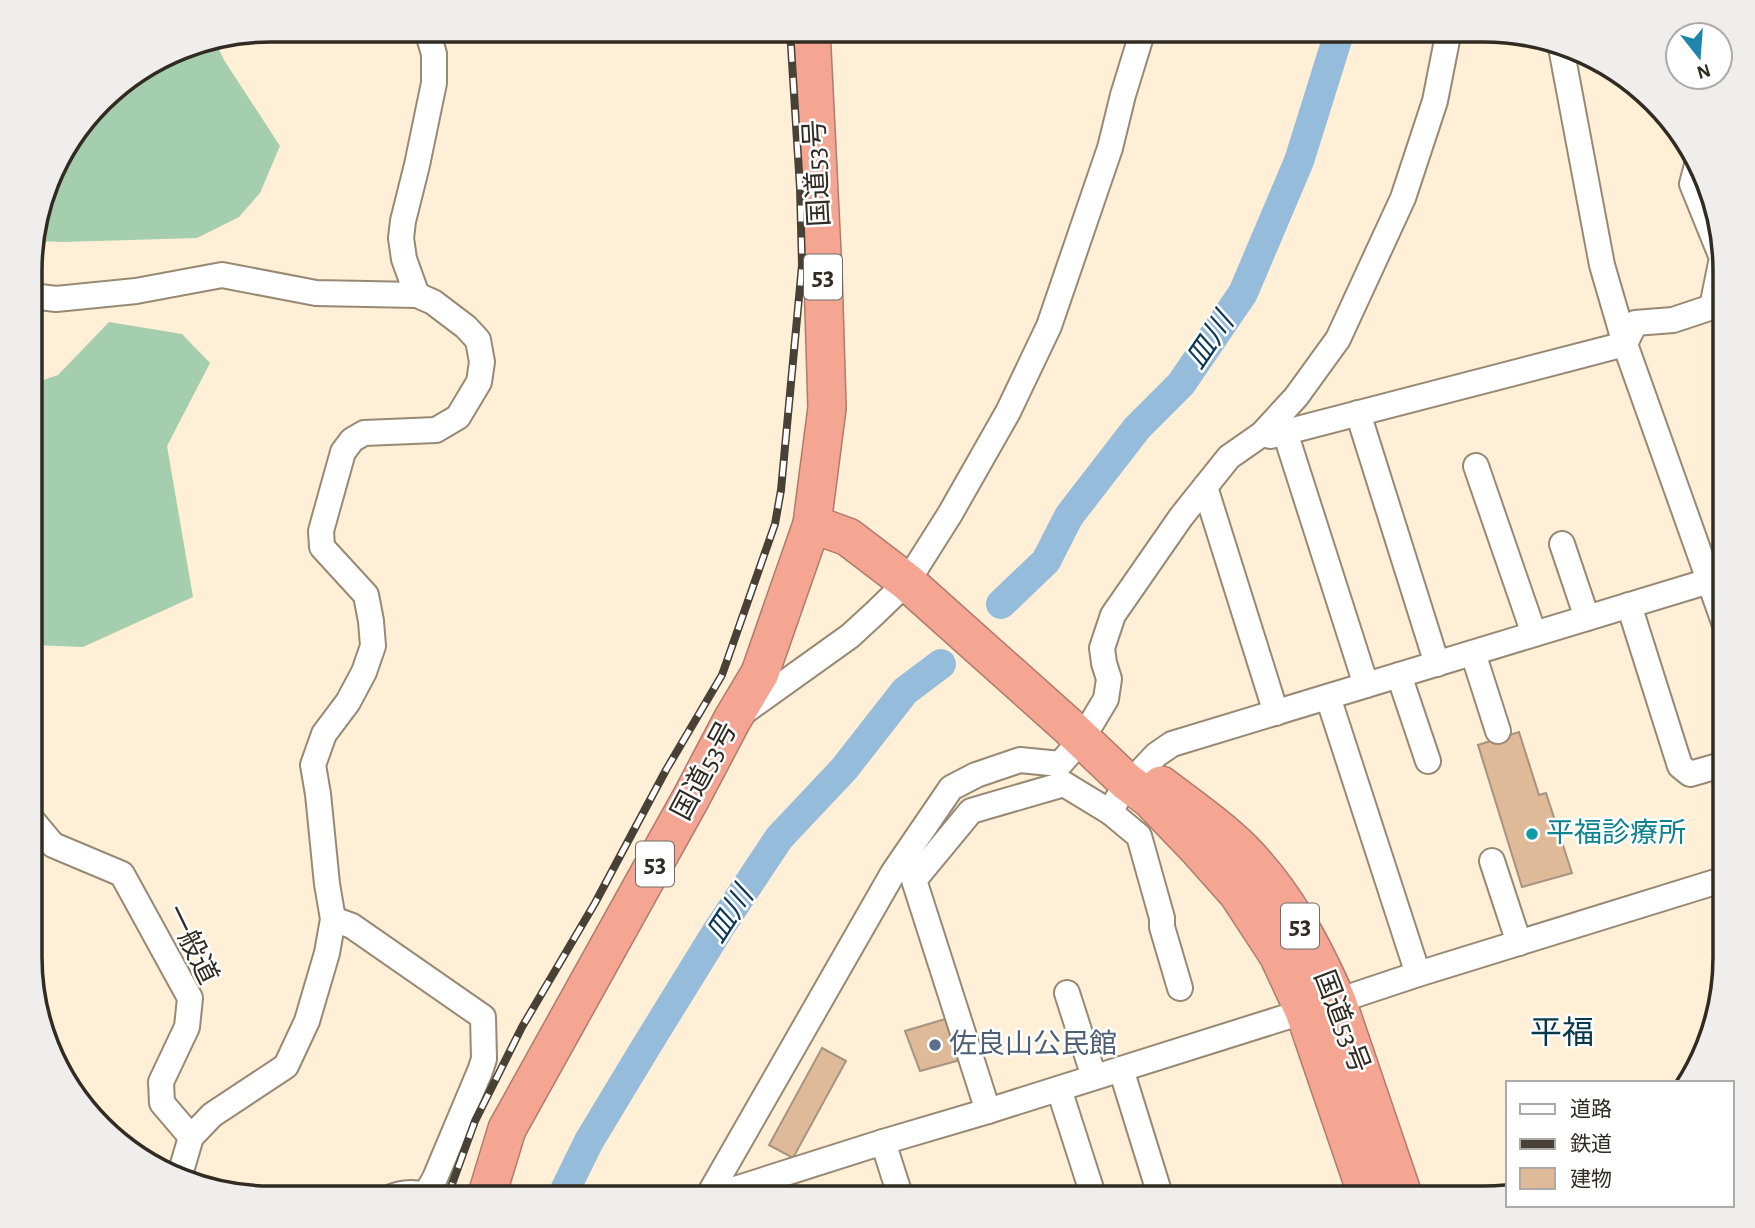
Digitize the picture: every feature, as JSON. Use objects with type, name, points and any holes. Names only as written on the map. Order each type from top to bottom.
[{"type":"highway","name":"国道53号","points":[[490,1186],[507,1129],[760,673],[812,524],[827,408],[812,42]]},
{"type":"highway","name":"国道53号","points":[[812,524],[848,537],[914,588],[1074,732],[1126,788],[1218,828],[1244,851],[1267,877],[1306,936],[1365,1186]]},
{"type":"highway","name":"国道53号","points":[[1321,1006],[1399,1186]]},
{"type":"street","points":[[417,295],[404,259],[401,238],[434,83],[434,54],[431,42]]},
{"type":"street","points":[[732,720],[914,588],[950,514],[1002,423],[1049,327],[1110,148],[1139,42]]},
{"type":"street","points":[[1274,433],[1296,397],[1338,340],[1367,279],[1407,186],[1435,100],[1447,42]]},
{"type":"street","points":[[1563,56],[1602,265],[1625,344],[1713,592]]},
{"type":"street","points":[[1693,179],[1692,184],[1709,226]]},
{"type":"street","points":[[42,297],[56,299],[136,291],[222,275],[316,293],[417,295],[433,302],[466,327],[478,340],[482,362],[479,382],[458,417],[436,430],[364,433],[352,440],[342,452],[321,531],[322,547],[366,595],[373,646],[364,672],[348,702],[324,734],[313,765],[333,919],[327,953],[307,1021],[286,1066],[212,1115],[191,1137],[182,1168]]},
{"type":"street","points":[[728,1186],[951,788],[976,775],[1020,760],[1060,764],[1074,732],[1106,699],[1109,679],[1102,648],[1113,615],[1181,517],[1229,457],[1274,433],[1625,344],[1636,323],[1673,320],[1712,307],[1713,302]]},
{"type":"street","points":[[1358,413],[1437,664]]},
{"type":"street","points":[[1274,433],[1366,685]]},
{"type":"street","points":[[1476,466],[1534,634]]},
{"type":"street","points":[[1205,487],[1276,713]]},
{"type":"street","points":[[1562,544],[1587,618]]},
{"type":"street","points":[[1126,788],[1156,755],[1172,744],[1709,581]]},
{"type":"street","points":[[1629,605],[1680,766],[1690,774],[1713,767]]},
{"type":"street","points":[[1473,653],[1498,731]]},
{"type":"street","points":[[1399,675],[1429,761]]},
{"type":"street","points":[[1328,697],[1418,974]]},
{"type":"street","points":[[903,877],[971,811],[1065,784],[1126,788]]},
{"type":"street","points":[[1126,788],[1162,918],[1161,927],[1181,988]]},
{"type":"street","name":"一般道","points":[[42,832],[53,845],[122,874],[190,998],[187,1027],[161,1082],[162,1102],[191,1137]]},
{"type":"street","points":[[1492,861],[1519,943]]},
{"type":"street","points":[[903,877],[988,1111]]},
{"type":"street","points":[[730,1186],[988,1111],[1418,974],[1713,884]]},
{"type":"street","points":[[333,919],[352,926],[483,1017],[484,1059],[434,1186]]},
{"type":"street","points":[[1067,993],[1094,1077]]},
{"type":"street","points":[[1121,1069],[1157,1186]]},
{"type":"street","points":[[1059,1089],[1090,1186]]},
{"type":"street","points":[[883,1142],[897,1186]]},
{"type":"green space","points":[[219,49],[280,146],[260,193],[239,217],[197,238],[44,241],[46,226],[59,183],[89,132],[120,99],[156,73],[197,54]]},
{"type":"green space","points":[[109,322],[182,334],[210,363],[167,446],[193,597],[83,647],[42,645],[42,381],[58,375]]},
{"type":"building","name":"平福診療所","points":[[1519,732],[1539,795],[1546,793],[1572,873],[1522,887],[1478,745]]},
{"type":"building","name":"佐良山公民館","points":[[952,1017],[964,1059],[920,1071],[905,1031]]},
{"type":"building","points":[[822,1048],[846,1061],[793,1158],[769,1145]]},
{"type":"waterway","name":"皿川","points":[[1001,604],[1046,561],[1069,516],[1137,428],[1181,384],[1243,293],[1299,161],[1336,42]]},
{"type":"waterway","name":"皿川","points":[[567,1186],[589,1141],[647,1045],[779,838],[844,769],[905,691],[941,664]]},
{"type":"railway","points":[[451,1186],[475,1121],[522,1027],[595,903],[666,770],[722,675],[775,524],[781,490],[802,265],[791,42]]},
{"type":"place","name":"平福診療所","points":[[1532,834]]},
{"type":"place","name":"佐良山公民館","points":[[935,1045]]},
{"type":"district","name":"平福","points":[[1562,1033]]}]
